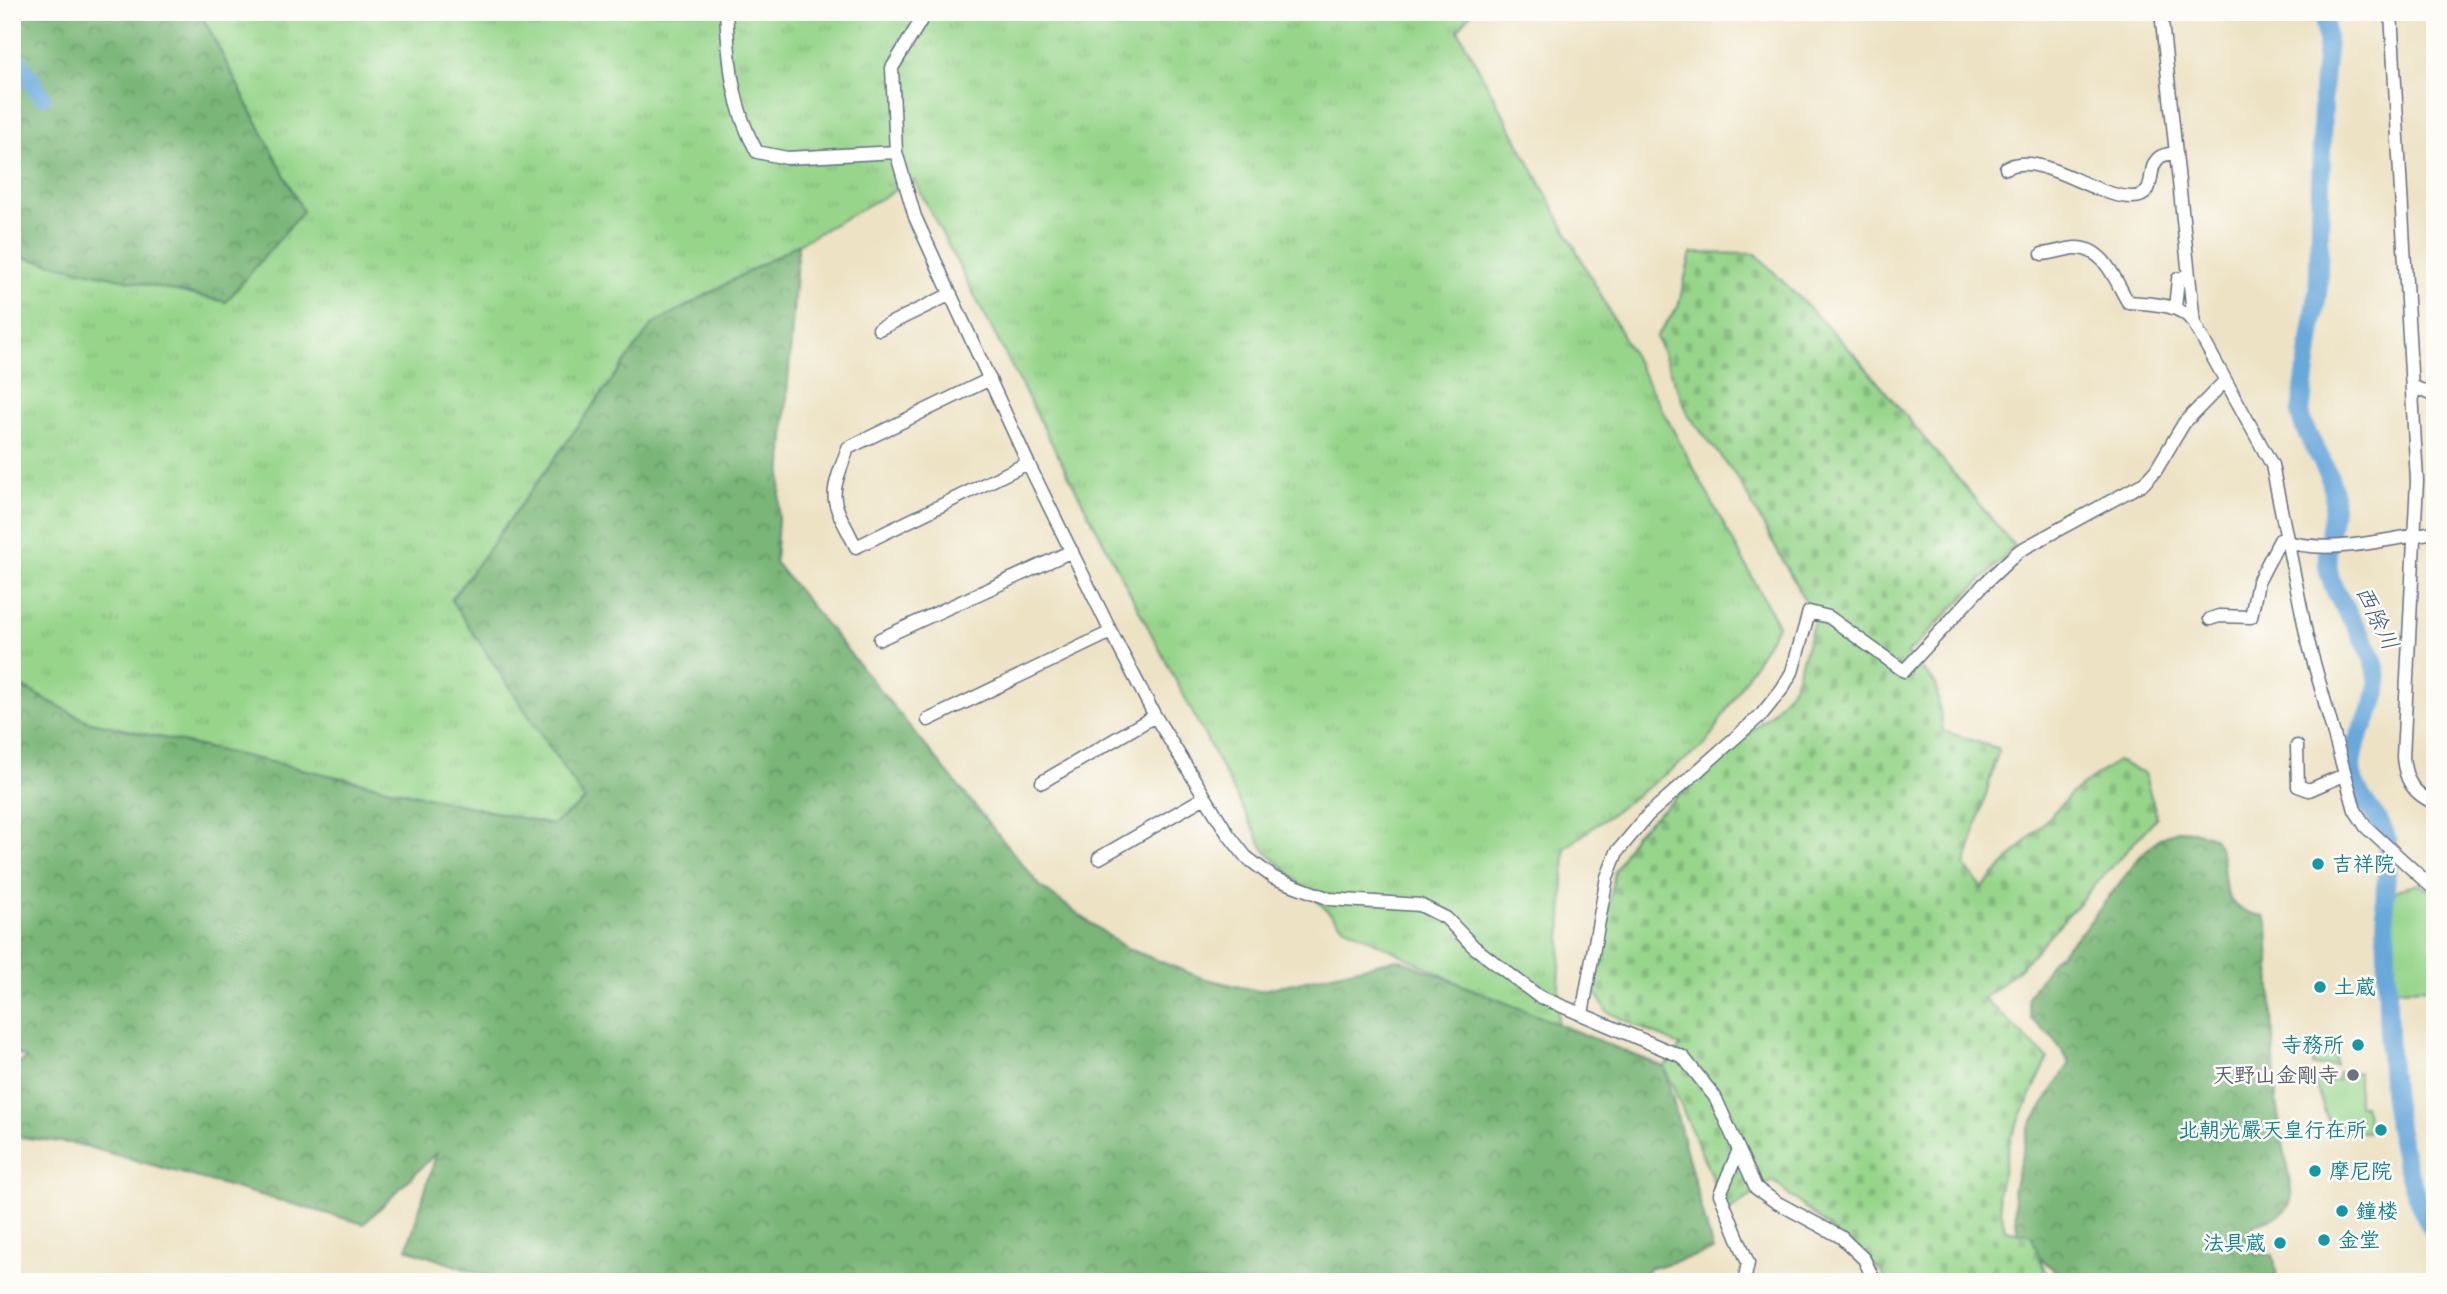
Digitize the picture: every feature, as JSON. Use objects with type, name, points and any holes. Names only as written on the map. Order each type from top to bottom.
[{"type":"street","points":[[726,12],[730,76],[742,125],[757,152],[787,158],[896,152]]},
{"type":"street","points":[[926,12],[892,68],[896,152],[915,217],[1028,463],[1111,632],[1155,716],[1246,857],[1273,878],[1330,900],[1420,905],[1446,918],[1474,947],[1538,996],[1683,1057],[1716,1097],[1756,1188],[1776,1202],[1841,1237],[1864,1259],[1875,1282]]},
{"type":"street","points":[[2161,12],[2194,323]]},
{"type":"street","points":[[2390,12],[2414,387],[2416,535],[2403,757],[2408,781],[2423,797],[2435,803]]},
{"type":"street","points":[[2006,168],[2025,162],[2041,166],[2080,184],[2128,197],[2139,196],[2150,187],[2161,156],[2176,153]]},
{"type":"street","points":[[2042,254],[2084,249],[2102,260],[2128,302],[2175,308],[2188,314],[2194,323],[2272,465],[2290,543],[2307,638],[2355,810],[2380,840],[2428,878],[2435,890]]},
{"type":"street","points":[[2175,308],[2178,279],[2189,275]]},
{"type":"street","points":[[879,330],[951,294]]},
{"type":"street","points":[[990,379],[848,448],[833,488],[833,502],[856,547],[1028,463]]},
{"type":"street","points":[[1581,1014],[1607,877],[1617,852],[1648,815],[1762,714],[1782,690],[1792,671],[1809,612],[1829,617],[1904,671],[1984,584],[2020,551],[2144,483],[2184,423],[2225,381]]},
{"type":"street","points":[[2414,387],[2435,396]]},
{"type":"street","points":[[2210,618],[2251,617],[2258,582],[2280,540],[2326,546],[2435,532]]},
{"type":"street","points":[[880,639],[1072,551]]},
{"type":"street","points":[[928,720],[1111,632]]},
{"type":"street","points":[[1042,782],[1155,716]]},
{"type":"street","points":[[2297,746],[2298,786],[2309,790],[2344,775]]},
{"type":"street","points":[[1099,858],[1205,797]]},
{"type":"street","points":[[1738,1152],[1720,1194],[1748,1263],[1744,1282]]},
{"type":"green space","points":[[12,12],[200,12],[303,211],[226,302],[12,255]]},
{"type":"green space","points":[[200,12],[1472,12],[1458,30],[1778,625],[1706,744],[1565,848],[1557,1032],[1343,926],[1264,849],[914,180],[652,325],[585,800],[552,825],[87,721],[12,682],[12,255],[226,302],[302,211]]},
{"type":"green space","points":[[798,244],[775,562],[1041,887],[1124,947],[1202,978],[1258,991],[1398,959],[1664,1067],[1713,1251],[1648,1269],[1644,1282],[503,1282],[407,1249],[437,1152],[364,1224],[77,1144],[12,1136],[12,1068],[26,1058],[12,1052],[12,682],[87,721],[552,825],[585,800],[451,600],[652,325]]},
{"type":"green space","points":[[1691,253],[1756,254],[1855,355],[2015,547],[1907,654],[1936,684],[1943,731],[1999,749],[1965,866],[1982,888],[2072,793],[2117,761],[2144,773],[2157,817],[2018,970],[1984,998],[2048,1059],[2011,1137],[1998,1194],[2005,1230],[2031,1235],[2049,1282],[1885,1282],[1883,1273],[1773,1181],[1727,1212],[1664,1067],[1681,1046],[1607,1012],[1594,990],[1615,871],[1634,835],[1773,712],[1794,685],[1815,619],[1738,479],[1689,416],[1656,337],[1678,307]]},
{"type":"green space","points":[[2177,830],[2213,837],[2219,848],[2228,895],[2234,904],[2264,916],[2268,923],[2276,1102],[2292,1195],[2291,1202],[2284,1211],[2255,1224],[2250,1233],[2255,1254],[2273,1255],[2278,1282],[2061,1282],[2056,1272],[2018,1237],[2013,1190],[2029,1127],[2070,1063],[2053,1038],[2031,1019],[2028,997],[2052,961],[2085,928],[2142,854],[2159,839]]},
{"type":"green space","points":[[2419,884],[2435,894],[2435,988],[2395,989],[2387,903],[2397,890]]},
{"type":"green space","points":[[2313,1055],[2336,1055],[2336,1066],[2313,1066]]},
{"type":"green space","points":[[2338,1072],[2358,1072],[2358,1105],[2363,1105],[2367,1115],[2368,1132],[2332,1132],[2314,1081],[2338,1081]]},
{"type":"water","points":[[2410,1272],[2412,1282],[2381,1282],[2380,1279]]},
{"type":"waterway","name":"西除川","points":[[2324,12],[2327,45],[2323,84],[2318,289],[2300,415],[2331,482],[2334,504],[2327,553],[2330,577],[2376,667],[2377,692],[2355,749],[2352,773],[2358,791],[2382,826],[2387,841],[2385,902],[2388,1029],[2396,1116],[2404,1158],[2417,1197],[2435,1234]]},
{"type":"waterway","points":[[12,52],[42,96]]},
{"type":"place","name":"吉祥院","points":[[2318,864]]},
{"type":"place","name":"土蔵","points":[[2320,987]]},
{"type":"place","name":"寺務所","points":[[2358,1045]]},
{"type":"place","name":"天野山金剛寺","points":[[2353,1075]]},
{"type":"place","name":"北朝光嚴天皇行在所","points":[[2381,1130]]},
{"type":"place","name":"摩尼院","points":[[2315,1171]]},
{"type":"place","name":"鐘楼","points":[[2342,1211]]},
{"type":"place","name":"金堂","points":[[2324,1240]]},
{"type":"place","name":"法具蔵","points":[[2280,1243]]}]
